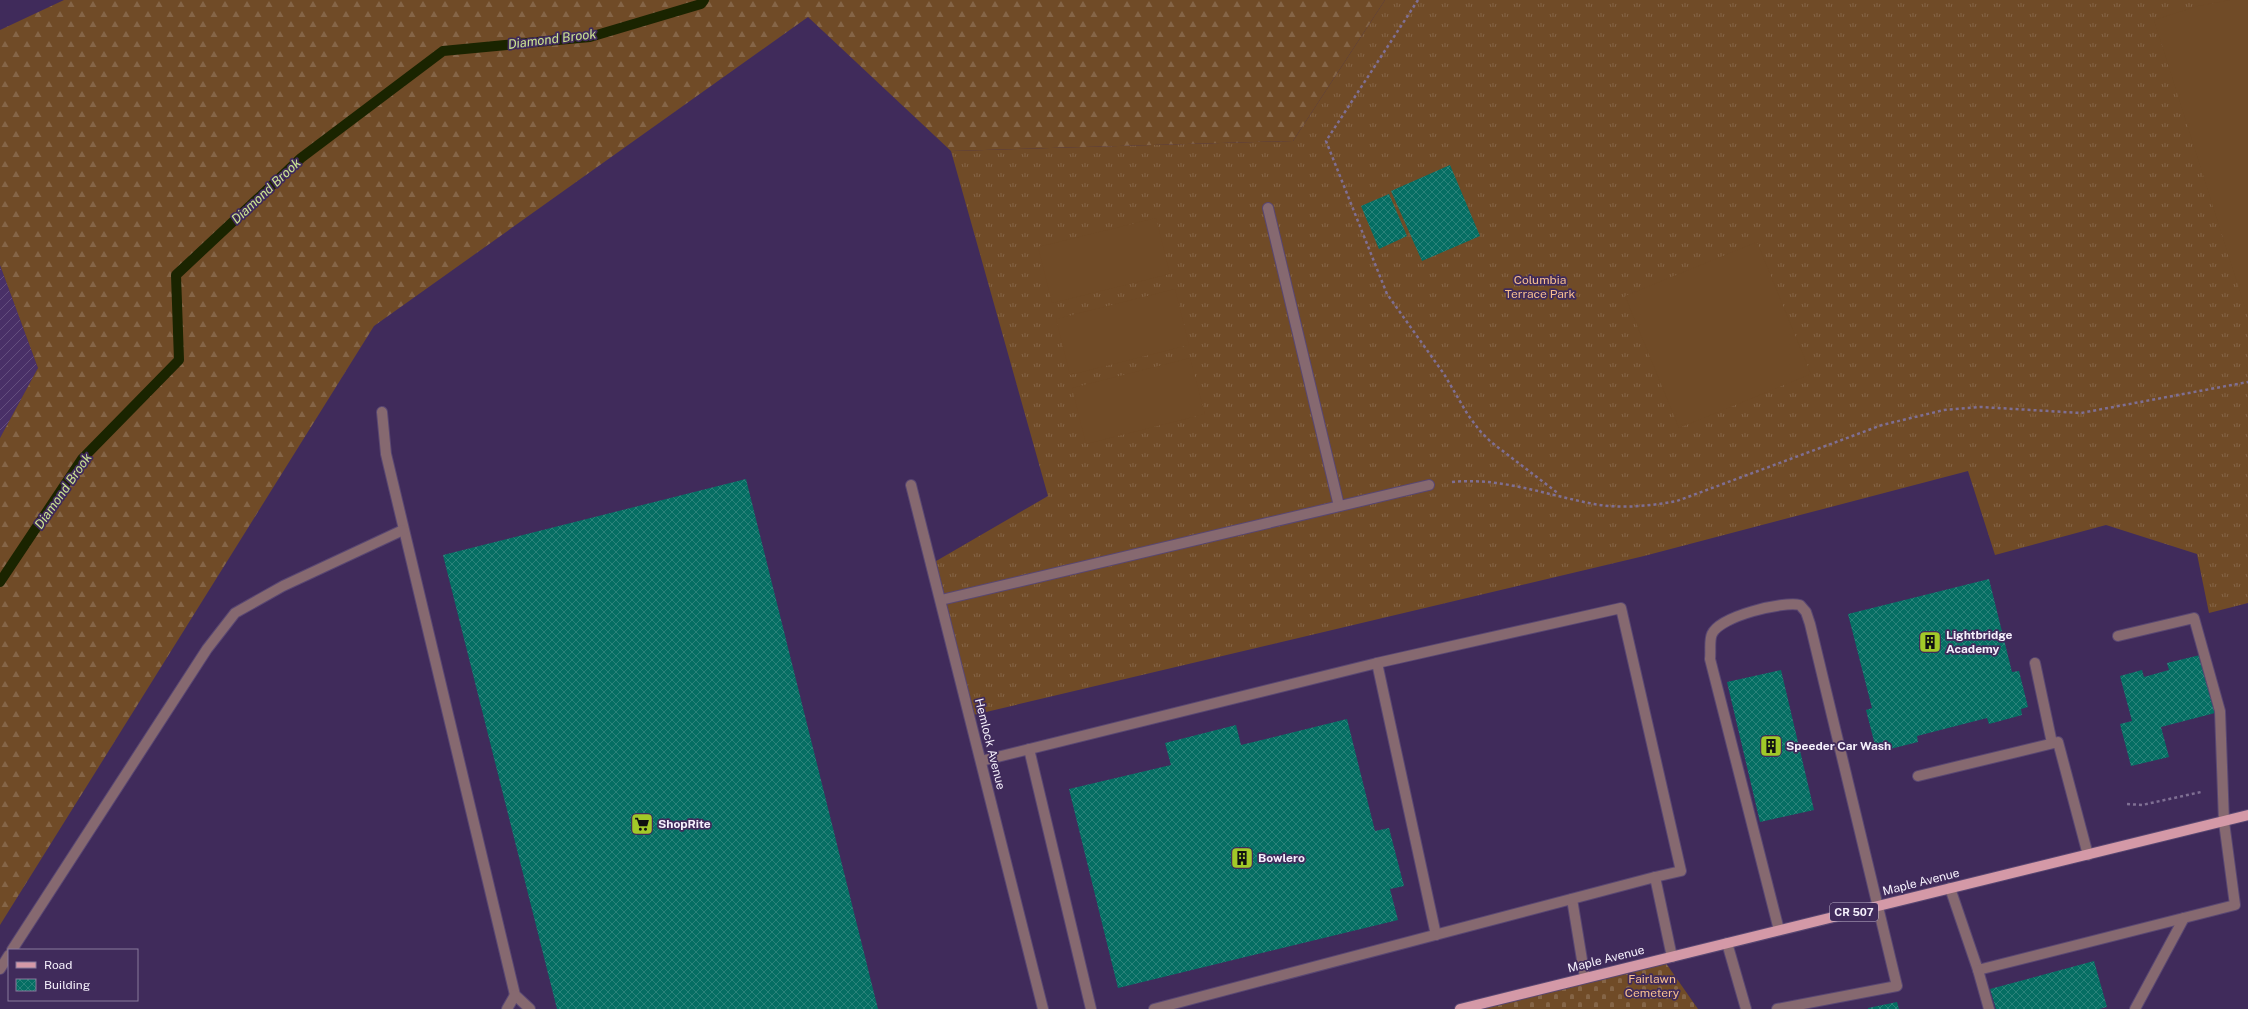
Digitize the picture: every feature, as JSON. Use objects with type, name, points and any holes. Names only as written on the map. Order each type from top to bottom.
[{"type":"main road","name":"Maple Avenue","points":[[1460,1009],[2248,815]]},
{"type":"street","points":[[1268,208],[1339,506]]},
{"type":"street","points":[[382,412],[386,454],[515,995],[530,1009]]},
{"type":"street","name":"Hemlock Avenue","points":[[912,485],[1043,1009]]},
{"type":"street","points":[[940,600],[1429,485]]},
{"type":"street","points":[[13,949],[208,649],[235,613],[283,586],[404,530]]},
{"type":"street","points":[[1777,1009],[1897,986],[1810,624],[1806,612],[1800,604],[1789,603],[1731,619],[1720,624],[1711,634],[1710,659],[1779,930]]},
{"type":"street","points":[[981,761],[1377,663],[1621,608],[1682,871],[1154,1009]]},
{"type":"street","points":[[1978,970],[2236,905],[2224,822],[2220,711],[2194,618],[2118,636]]},
{"type":"street","points":[[1377,663],[1436,935]]},
{"type":"street","points":[[2035,663],[2052,743]]},
{"type":"street","points":[[1918,776],[2058,742],[2088,855]]},
{"type":"street","points":[[1029,749],[1091,1009]]},
{"type":"street","points":[[1655,877],[1672,957]]},
{"type":"street","points":[[1950,888],[1978,970],[1989,1009]]},
{"type":"street","points":[[1572,899],[1585,978]]},
{"type":"street","points":[[2134,1009],[2184,918]]},
{"type":"street","points":[[1727,943],[1746,1009]]},
{"type":"street","points":[[0,969],[8,957]]},
{"type":"street","points":[[507,1009],[515,995]]},
{"type":"path","points":[[1418,0],[1326,142],[1386,294],[1444,374],[1468,415],[1480,431],[1491,442],[1561,496]]},
{"type":"path","points":[[1429,485],[1480,480],[1596,504],[1655,505],[1676,501],[1882,425],[1944,410],[1981,407],[2081,413],[2248,382]]},
{"type":"path","points":[[2127,804],[2142,805],[2204,791]]},
{"type":"shaded area","points":[[0,265],[38,368],[0,438]]},
{"type":"green space","points":[[64,0],[1385,0],[1293,141],[951,151],[808,17],[374,326],[0,925],[0,438],[38,368],[0,265],[0,30]]},
{"type":"green space","name":"Columbia Terrace Park","points":[[1385,0],[2248,0],[2248,603],[2209,613],[2197,554],[2106,525],[1995,555],[1968,471],[1644,556],[969,716],[931,564],[1048,496],[951,151],[1293,141]]},
{"type":"green space","points":[[2230,0],[2248,0],[2248,317],[2154,20],[2198,6]]},
{"type":"green space","points":[[1156,218],[1170,274],[1052,303],[1038,247]]},
{"type":"green space","points":[[1757,242],[1811,374],[1679,428],[1625,296]]},
{"type":"green space","points":[[1175,289],[1189,345],[1070,375],[1056,319]]},
{"type":"green space","points":[[1190,358],[1205,414],[1086,444],[1072,388]]},
{"type":"green space","name":"Fairlawn Cemetery","points":[[1663,959],[1698,1009],[1460,1009]]},
{"type":"building","points":[[1450,165],[1480,236],[1422,261],[1391,191]]},
{"type":"building","points":[[1389,194],[1407,236],[1379,249],[1361,206]]},
{"type":"building","points":[[746,479],[878,1009],[557,1009],[443,555]]},
{"type":"building","name":"Lightbridge Academy","points":[[1989,579],[2012,672],[2019,671],[2028,707],[2021,709],[2022,715],[1989,724],[1987,718],[1917,736],[1918,742],[1886,750],[1885,742],[1875,745],[1866,710],[1872,708],[1848,614]]},
{"type":"building","points":[[2200,655],[2215,713],[2161,727],[2169,757],[2131,766],[2120,724],[2132,721],[2120,676],[2142,670],[2144,677],[2169,670],[2167,663]]},
{"type":"building","name":"Speeder Car Wash","points":[[1781,670],[1814,810],[1760,822],[1727,682]]},
{"type":"building","name":"Bowlero","points":[[1347,719],[1375,831],[1389,828],[1404,886],[1390,889],[1398,920],[1118,988],[1069,789],[1171,765],[1165,743],[1236,725],[1241,745]]},
{"type":"building","points":[[2094,961],[2107,1007],[2099,1009],[1996,1009],[1990,989]]},
{"type":"building","points":[[1897,1002],[1899,1009],[1868,1009],[1868,1008]]},
{"type":"waterway","name":"Diamond Brook","points":[[0,582],[82,459],[179,360],[176,275],[301,158],[443,51],[590,37],[701,4],[704,0]]},
{"type":"place","name":"Lightbridge Academy","points":[[1930,642]]},
{"type":"place","name":"Speeder Car Wash","points":[[1771,746]]},
{"type":"place","name":"ShopRite","points":[[642,824]]},
{"type":"place","name":"Bowlero","points":[[1242,858]]}]
